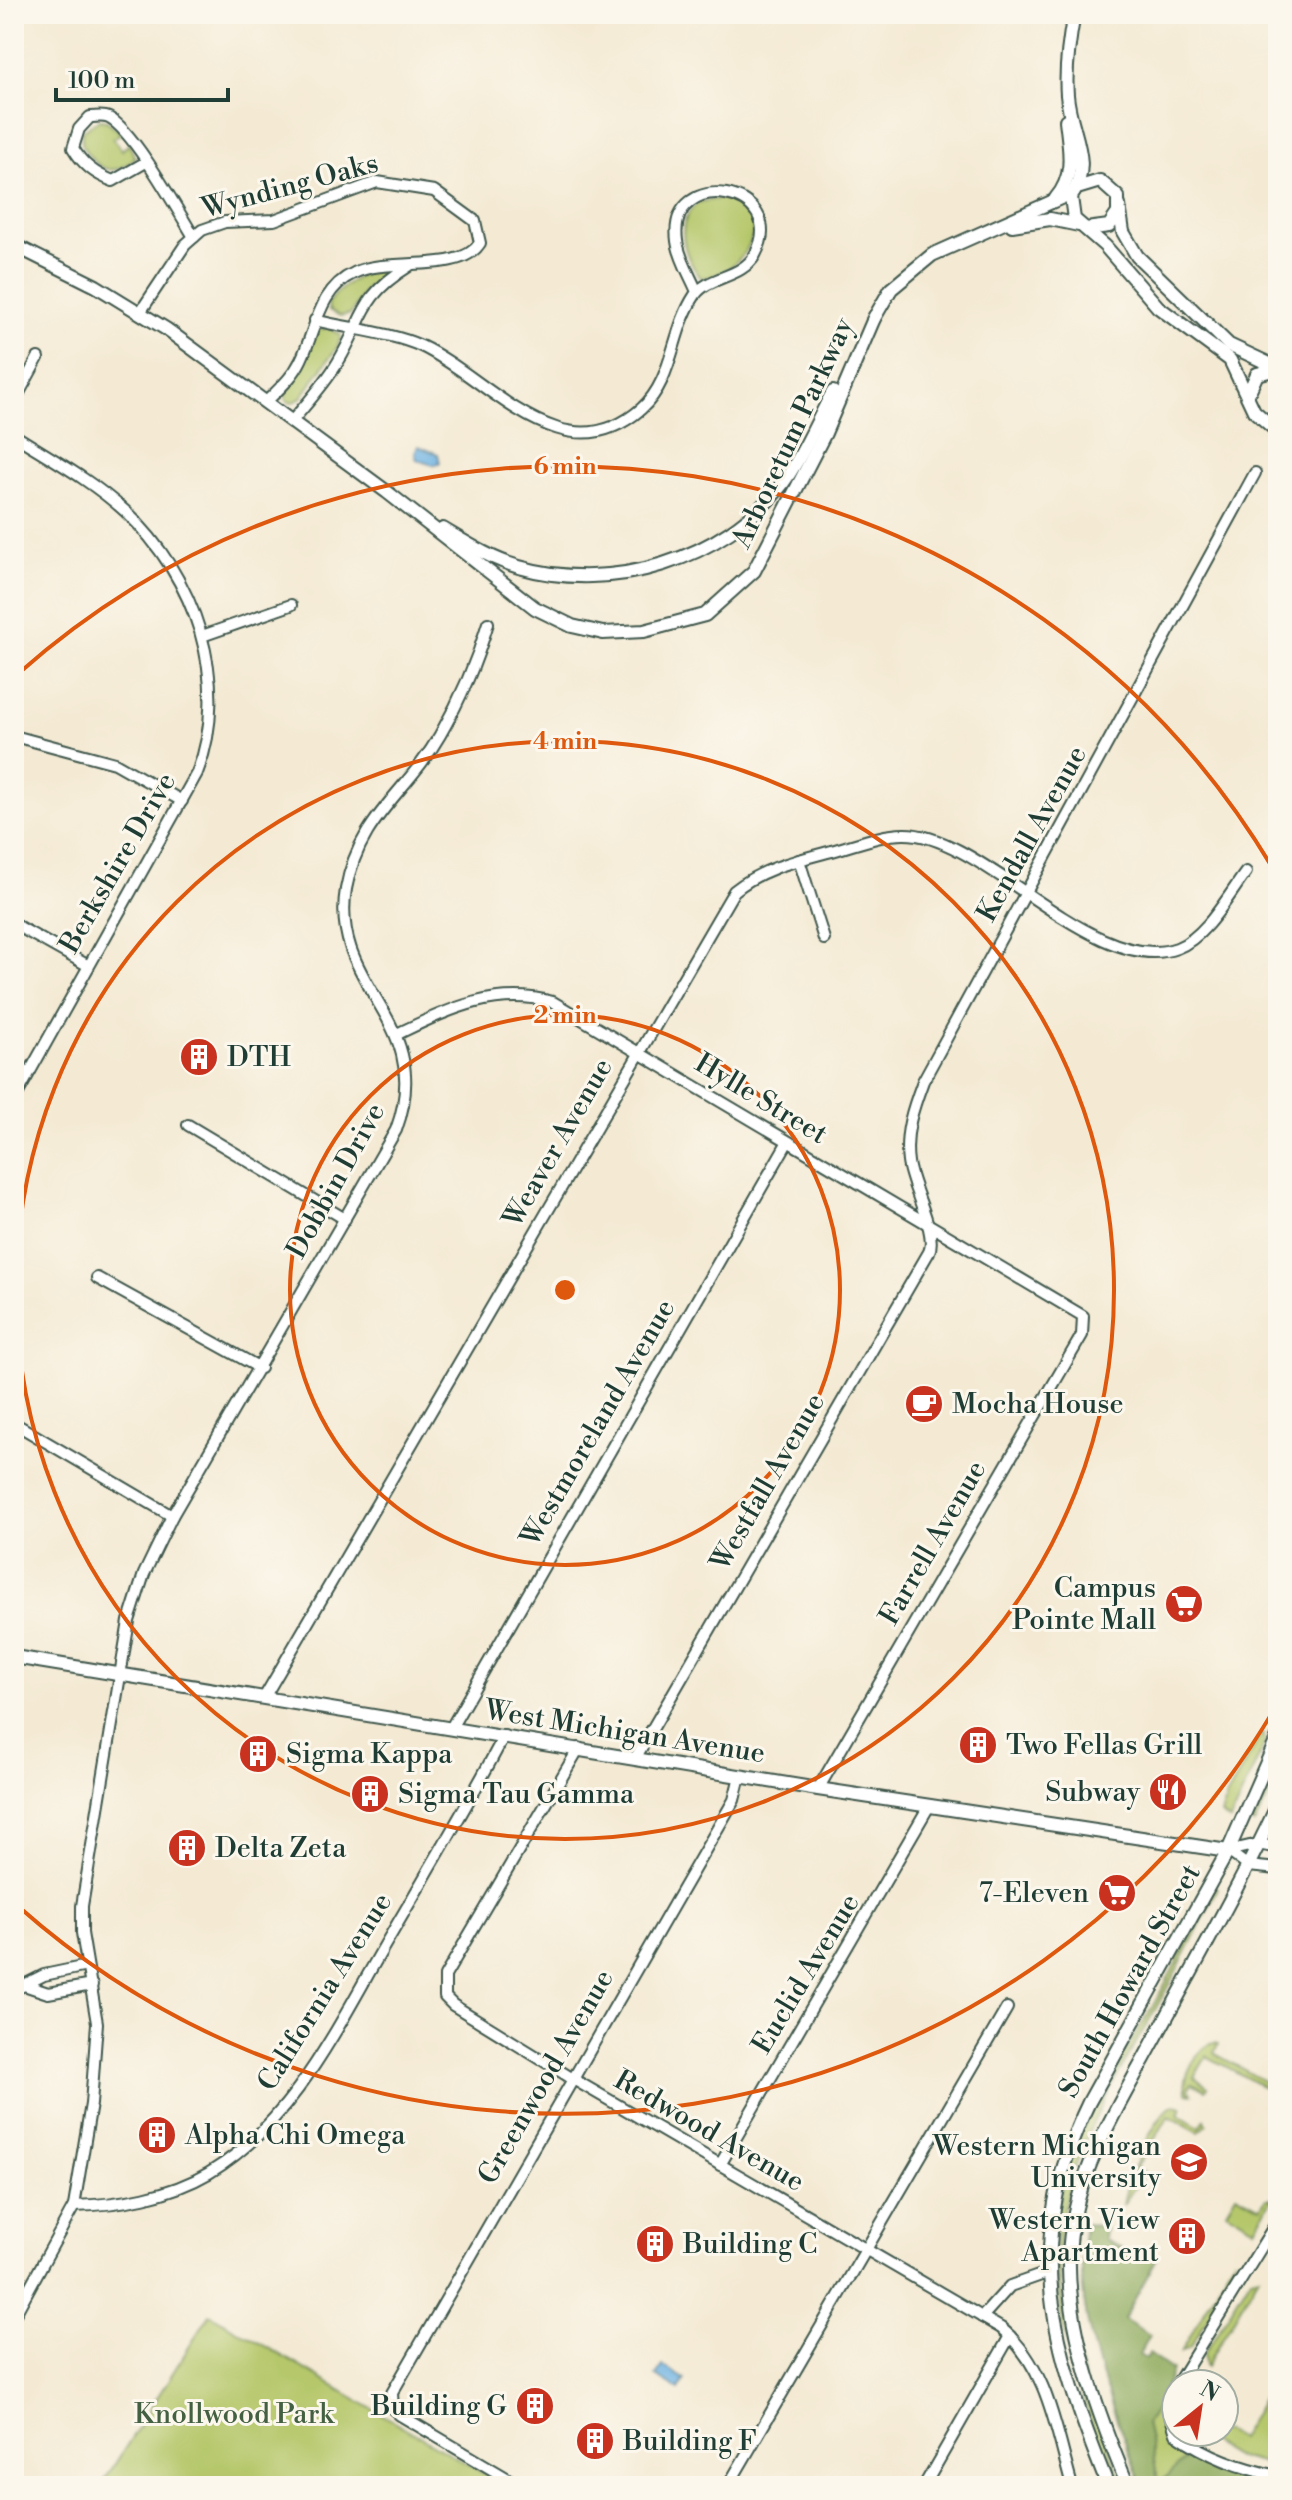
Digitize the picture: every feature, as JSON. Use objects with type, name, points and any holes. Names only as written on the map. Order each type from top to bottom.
[{"type":"street","points":[[1049,203],[1060,193],[1069,175],[1067,97],[1074,14]]},
{"type":"street","points":[[1067,97],[1082,161],[1070,211],[1158,307],[1230,360],[1260,416],[1278,432]]},
{"type":"street","points":[[146,162],[113,181],[98,175],[81,162],[73,148],[79,129],[90,117],[106,116],[117,124],[146,162],[194,237]]},
{"type":"street","points":[[1076,190],[1100,181],[1114,190],[1123,232],[1137,256],[1222,340],[1278,368]]},
{"type":"street","name":"Wynding Oaks","points":[[141,311],[172,260],[194,237],[225,222],[274,220],[364,185],[407,184],[434,191],[456,204],[475,221],[480,243],[465,258],[411,265],[383,263],[351,274],[328,294],[292,375],[266,402]]},
{"type":"street","name":"Arboretum Parkway","points":[[387,492],[479,552],[519,567],[559,575],[598,576],[634,572],[672,562],[734,528],[783,482],[891,289],[921,263],[950,245],[997,228],[1076,190]]},
{"type":"street","points":[[315,320],[421,346],[534,422],[567,431],[607,429],[641,410],[663,383],[678,328],[697,292],[737,272],[752,260],[761,242],[761,224],[750,204],[731,193],[710,192],[691,201],[677,222],[677,243],[697,292]]},
{"type":"street","points":[[1083,227],[1109,226],[1119,205]]},
{"type":"street","name":"Arboretum Parkway","points":[[997,228],[1050,219],[1083,227]]},
{"type":"street","name":"Arboretum Parkway","points":[[14,245],[141,311],[387,492],[535,608],[572,626],[624,634],[694,619],[729,597],[754,571],[825,433],[875,316]]},
{"type":"street","name":"Wynding Oaks","points":[[292,421],[327,379],[379,285],[411,265]]},
{"type":"street","points":[[14,402],[38,358]]},
{"type":"street","points":[[1248,396],[1257,374],[1278,368]]},
{"type":"street","points":[[1260,416],[1278,420]]},
{"type":"street","name":"Berkshire Drive","points":[[14,435],[90,483],[152,539],[187,599],[202,636],[211,691],[211,729],[197,773],[14,1100]]},
{"type":"street","name":"Kendall Avenue","points":[[932,1228],[912,1183],[907,1143],[911,1115],[923,1081],[1255,473]]},
{"type":"street","points":[[202,636],[291,605]]},
{"type":"street","name":"Dobbin Drive","points":[[74,2206],[97,2048],[82,1906],[135,1596],[172,1516],[396,1130],[406,1102],[406,1066],[397,1034],[357,965],[347,934],[346,890],[364,833],[440,736],[488,623]]},
{"type":"street","points":[[14,736],[115,763],[182,801]]},
{"type":"street","name":"Weaver Avenue","points":[[265,1696],[734,891],[757,875],[799,860],[882,838],[917,835],[959,851],[1026,896],[1125,948],[1163,951],[1185,944],[1195,937],[1246,872]]},
{"type":"street","points":[[799,860],[824,939]]},
{"type":"street","points":[[14,924],[87,965]]},
{"type":"street","name":"Hylle Street","points":[[397,1034],[461,1004],[521,996],[553,1002],[787,1143],[1070,1307],[1084,1320]]},
{"type":"street","points":[[188,1125],[345,1219]]},
{"type":"street","name":"Westmoreland Avenue","points":[[451,1728],[787,1143]]},
{"type":"street","name":"Westfall Avenue","points":[[636,1757],[929,1252],[932,1228]]},
{"type":"street","points":[[97,1278],[260,1368]]},
{"type":"street","name":"Farrell Avenue","points":[[818,1789],[1082,1335],[1084,1320]]},
{"type":"street","points":[[14,1423],[172,1516]]},
{"type":"street","name":"West Michigan Avenue","points":[[14,1657],[929,1806],[1228,1851],[1258,1844],[1278,1848]]},
{"type":"street","name":"California Avenue","points":[[74,2206],[138,2199],[183,2186],[232,2157],[273,2119],[316,2061],[504,1736]]},
{"type":"street","name":"South Howard Street","points":[[1108,2486],[1063,2355],[1047,2273],[1058,2181],[1071,2140],[1228,1851],[1278,1737]]},
{"type":"street","name":"Redwood Avenue","points":[[579,1748],[445,1976],[445,1997],[453,2005],[573,2079],[1010,2336],[1030,2360],[1045,2392],[1072,2486]]},
{"type":"street","name":"Greenwood Avenue","points":[[520,2486],[400,2415],[391,2401],[398,2378],[734,1800],[740,1776]]},
{"type":"street","name":"South Howard Street","points":[[1128,2486],[1102,2417],[1073,2316],[1069,2280],[1072,2225],[1092,2157],[1278,1804]]},
{"type":"street","name":"Euclid Avenue","points":[[720,2165],[929,1806]]},
{"type":"street","name":"West Michigan Avenue","points":[[1228,1851],[1248,1866]]},
{"type":"street","points":[[1248,1866],[1278,1869]]},
{"type":"street","points":[[14,1990],[44,1975],[87,1966]]},
{"type":"street","points":[[27,1986],[48,1993],[92,1985]]},
{"type":"street","points":[[728,2486],[1007,2008]]},
{"type":"street","points":[[14,2316],[74,2206]]},
{"type":"street","points":[[1187,2368],[1278,2220]]},
{"type":"street","points":[[982,2317],[1010,2286],[1047,2273]]},
{"type":"street","points":[[924,2486],[1010,2336]]},
{"type":"street","points":[[1200,2448],[1244,2470],[1278,2476]]},
{"type":"green space","points":[[99,120],[107,121],[121,133],[113,139],[122,150],[129,144],[135,158],[112,169],[93,160],[82,145],[82,131]]},
{"type":"green space","points":[[724,198],[741,206],[750,217],[753,230],[750,243],[731,266],[701,278],[689,260],[683,229],[691,210],[699,202]]},
{"type":"green space","points":[[393,267],[365,290],[351,314],[340,316],[329,310],[328,303],[349,282],[373,271]]},
{"type":"green space","points":[[328,328],[341,335],[338,346],[300,399],[291,403],[286,400],[285,392],[302,368],[317,330]]},
{"type":"green space","points":[[1262,1732],[1265,1743],[1230,1821],[1221,1815],[1227,1796]]},
{"type":"green space","points":[[1278,1761],[1278,1781],[1254,1824],[1250,1823]]},
{"type":"green space","points":[[1214,1886],[1218,1888],[1186,1953],[1112,2085],[1079,2155],[1061,2228],[1059,2267],[1064,2307],[1083,2375],[1123,2486],[1116,2486],[1087,2412],[1065,2336],[1058,2297],[1057,2218],[1064,2179],[1079,2134],[1167,1980]]},
{"type":"green space","points":[[1218,2044],[1214,2053],[1278,2089],[1278,2095],[1207,2056],[1194,2077],[1208,2087],[1206,2090],[1192,2083],[1188,2089],[1192,2094],[1187,2093],[1186,2080],[1192,2064],[1202,2050]]},
{"type":"green space","points":[[1174,2105],[1182,2107],[1179,2115],[1200,2127],[1205,2119],[1207,2125],[1199,2132],[1169,2116],[1136,2168],[1144,2173],[1123,2205],[1129,2182],[1150,2135],[1166,2111]]},
{"type":"green space","points":[[1236,2194],[1260,2207],[1266,2198],[1272,2198],[1255,2228],[1226,2211]]},
{"type":"green space","points":[[1085,2224],[1105,2227],[1104,2239],[1143,2261],[1149,2253],[1157,2258],[1124,2319],[1150,2335],[1139,2355],[1146,2359],[1149,2354],[1169,2368],[1160,2368],[1160,2401],[1146,2423],[1159,2484],[1190,2454],[1227,2476],[1276,2486],[1142,2486],[1096,2358],[1083,2292]]},
{"type":"green space","points":[[1234,2259],[1236,2272],[1190,2348],[1181,2352]]},
{"type":"green space","points":[[1259,2275],[1205,2367],[1204,2354],[1251,2277]]},
{"type":"green space","name":"Knollwood Park","points":[[210,2314],[505,2486],[101,2486]]},
{"type":"green space","points":[[1278,2372],[1278,2468],[1234,2456],[1221,2448],[1240,2448],[1240,2437]]},
{"type":"green space","points":[[1159,2404],[1160,2448],[1181,2448],[1190,2454],[1159,2485],[1146,2423]]},
{"type":"water","points":[[418,446],[438,454],[440,463],[433,465],[417,460],[415,453]]},
{"type":"water","points":[[663,2366],[685,2379],[679,2390],[656,2376]]},
{"type":"place","name":"DTH","points":[[199,1057]]},
{"type":"place","name":"Mocha House","points":[[924,1404]]},
{"type":"place","name":"Campus Pointe Mall","points":[[1184,1604]]},
{"type":"place","name":"Two Fellas Grill","points":[[978,1745]]},
{"type":"place","name":"Sigma Kappa","points":[[258,1754]]},
{"type":"place","name":"Subway","points":[[1168,1792]]},
{"type":"place","name":"Sigma Tau Gamma","points":[[370,1794]]},
{"type":"place","name":"Delta Zeta","points":[[187,1848]]},
{"type":"place","name":"7-Eleven","points":[[1117,1893]]},
{"type":"place","name":"Alpha Chi Omega","points":[[157,2135]]},
{"type":"place","name":"Western Michigan University","points":[[1189,2162]]},
{"type":"place","name":"Western View Apartment","points":[[1187,2236]]},
{"type":"place","name":"Building C","points":[[655,2244]]},
{"type":"place","name":"Building G","points":[[535,2406]]},
{"type":"place","name":"Building F","points":[[595,2441]]}]
